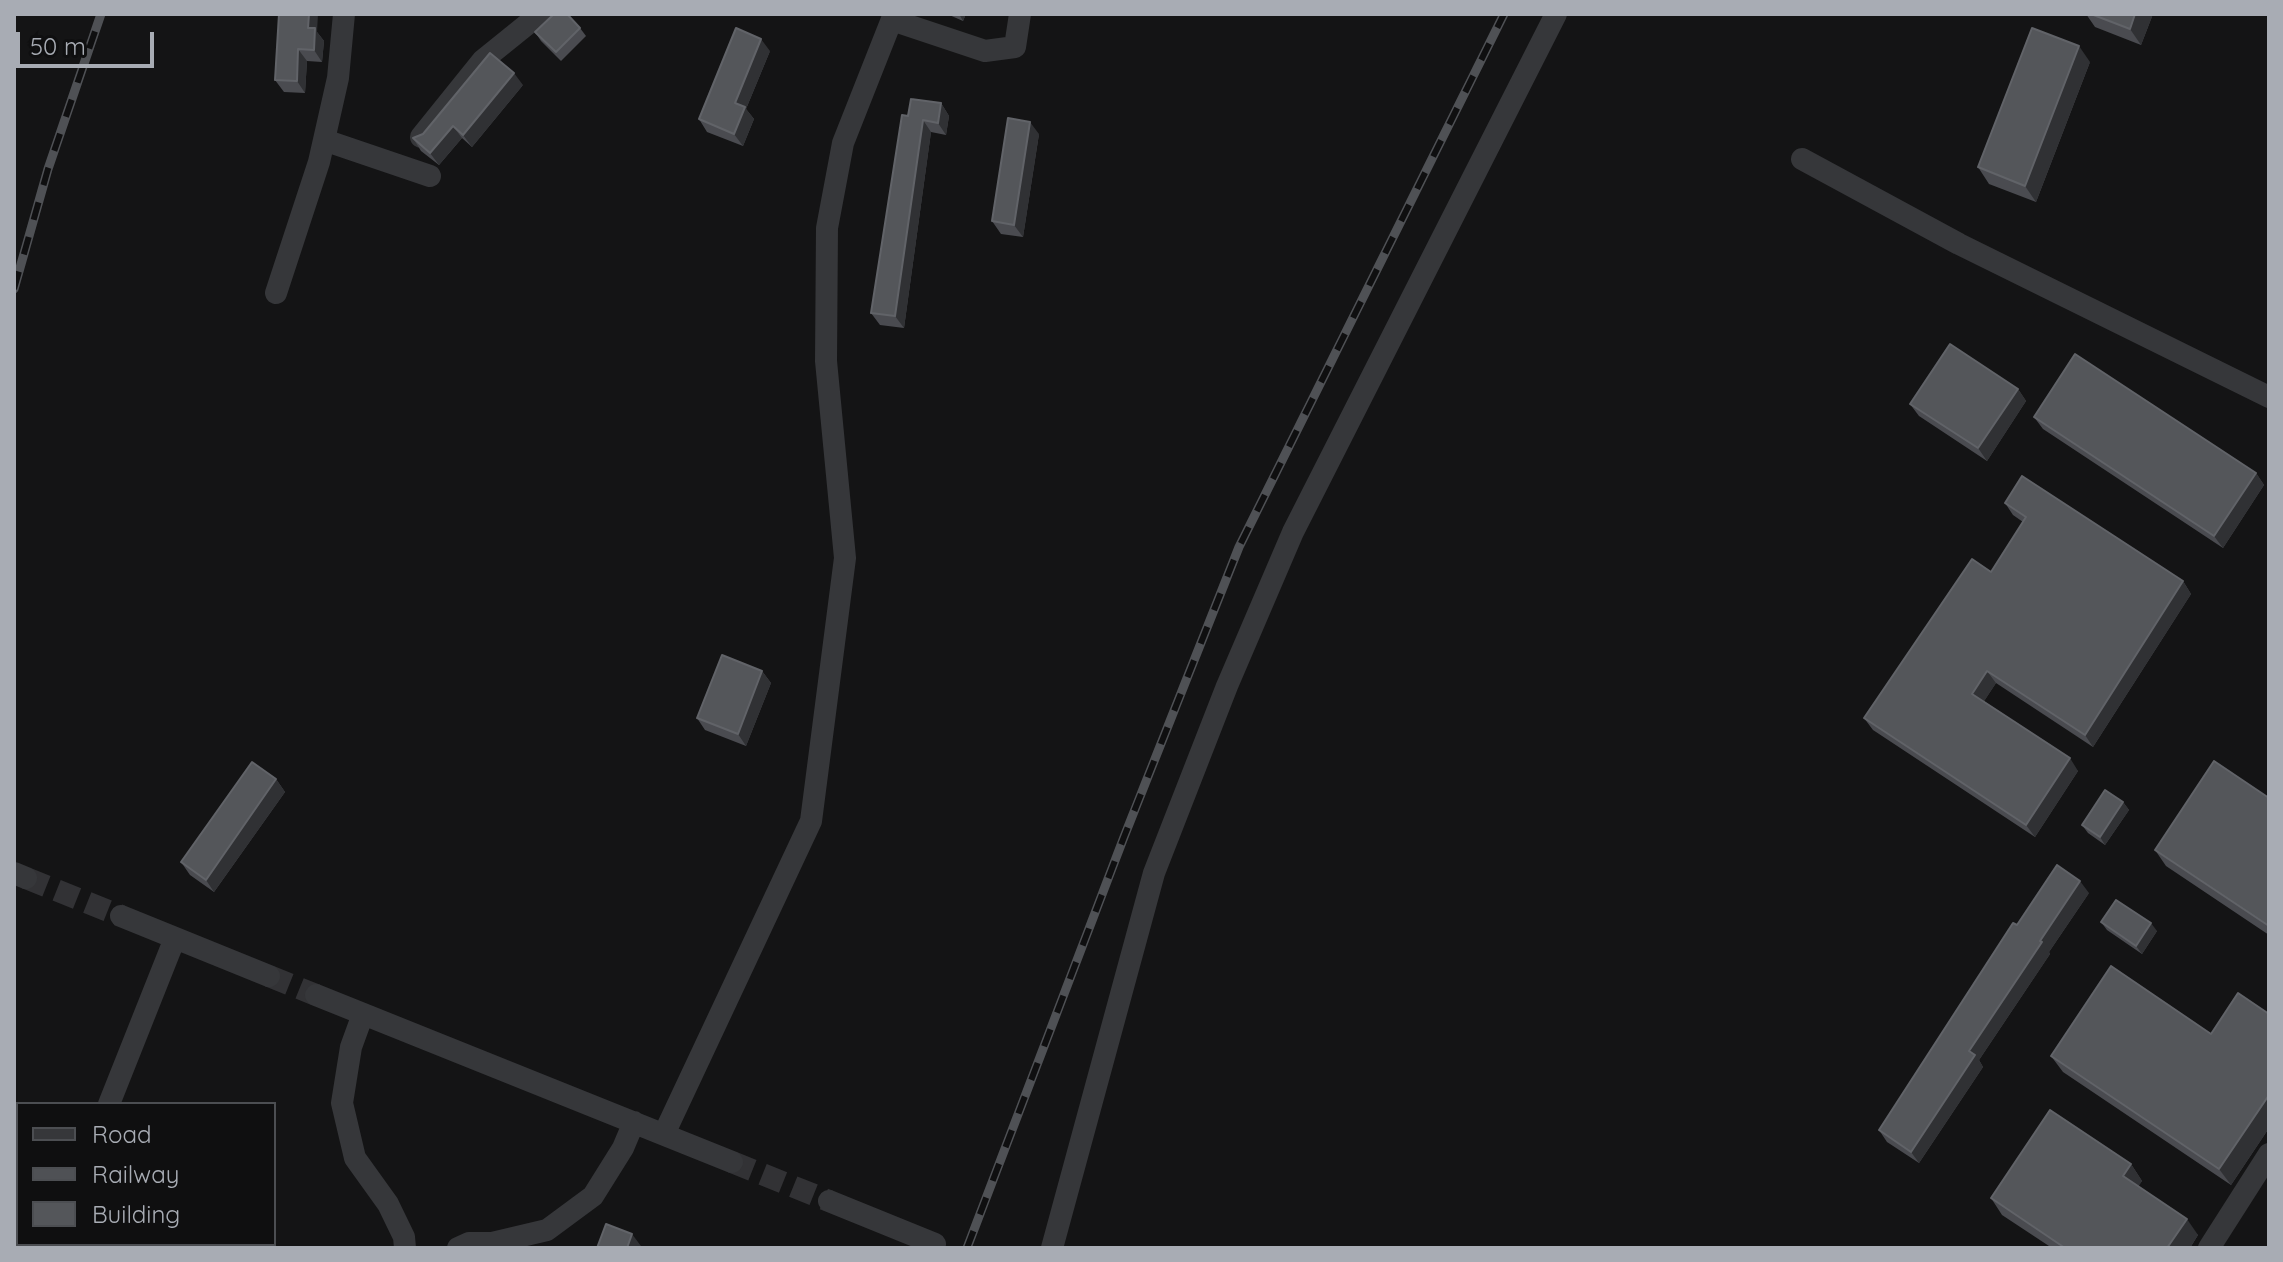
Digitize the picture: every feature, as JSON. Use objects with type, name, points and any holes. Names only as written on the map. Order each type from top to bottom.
[{"type":"street","points":[[276,293],[319,162],[338,78],[344,14]]},
{"type":"street","points":[[421,137],[483,60],[540,14]]},
{"type":"street","points":[[664,1134],[811,821],[845,558],[826,361],[827,228],[843,143],[893,17],[985,51],[1015,47],[1020,14]]},
{"type":"street","points":[[1052,1248],[1154,873],[1227,686],[1293,532],[1556,14]]},
{"type":"street","points":[[324,140],[430,176]]},
{"type":"street","points":[[1802,159],[1959,244],[2269,397]]},
{"type":"street","points":[[121,916],[269,976]]},
{"type":"street","points":[[110,1102],[175,938]]},
{"type":"street","points":[[316,995],[732,1162]]},
{"type":"street","points":[[363,1014],[351,1047],[342,1103],[355,1158],[388,1204],[404,1237],[405,1248]]},
{"type":"street","points":[[458,1248],[469,1243],[492,1243],[547,1230],[593,1196],[623,1148],[634,1122]]},
{"type":"street","points":[[2209,1248],[2269,1154]]},
{"type":"street","points":[[829,1201],[935,1244]]},
{"type":"building","points":[[279,14],[309,14],[308,28],[315,28],[314,50],[298,49],[297,81],[275,80]]},
{"type":"building","points":[[554,14],[567,14],[580,28],[556,52],[535,32]]},
{"type":"building","points":[[2091,14],[2135,14],[2130,29]]},
{"type":"building","points":[[736,28],[761,39],[735,103],[745,107],[734,134],[699,119]]},
{"type":"building","points":[[2032,28],[2079,46],[2025,186],[1978,167]]},
{"type":"building","points":[[490,53],[514,73],[463,135],[453,126],[430,153],[413,138],[423,134]]},
{"type":"building","points":[[911,99],[941,103],[938,123],[923,120],[895,316],[871,313],[902,115],[908,116]]},
{"type":"building","points":[[1008,118],[1030,122],[1014,225],[992,221]]},
{"type":"building","points":[[1950,344],[2018,389],[1978,448],[1910,404]]},
{"type":"building","points":[[2075,354],[2256,473],[2214,536],[2034,417]]},
{"type":"building","points":[[2022,476],[2183,581],[2085,735],[1987,671],[1972,694],[2070,758],[2026,825],[1864,718],[1972,559],[1991,572],[2026,517],[2005,503]]},
{"type":"building","points":[[722,655],[762,671],[738,734],[697,718]]},
{"type":"building","points":[[2214,761],[2269,798],[2269,926],[2155,850]]},
{"type":"building","points":[[252,762],[276,779],[206,880],[181,862]]},
{"type":"building","points":[[2105,790],[2123,802],[2100,837],[2082,825]]},
{"type":"building","points":[[2057,865],[2080,881],[1969,1051],[1975,1055],[1911,1152],[1879,1130],[2013,923],[2017,925]]},
{"type":"building","points":[[2116,900],[2151,923],[2136,946],[2101,922]]},
{"type":"building","points":[[2111,966],[2211,1034],[2238,993],[2269,1014],[2269,1095],[2219,1169],[2051,1056]]},
{"type":"building","points":[[2050,1110],[2131,1164],[2123,1176],[2187,1219],[2167,1248],[2065,1248],[1991,1198]]},
{"type":"building","points":[[606,1224],[632,1234],[627,1248],[597,1248]]},
{"type":"tunnel","points":[[26,878],[121,916]]},
{"type":"tunnel","points":[[269,976],[316,995]]},
{"type":"tunnel","points":[[732,1162],[829,1201]]},
{"type":"railway","points":[[14,289],[48,169],[101,14]]},
{"type":"railway","points":[[967,1248],[1239,547],[1504,14]]}]
